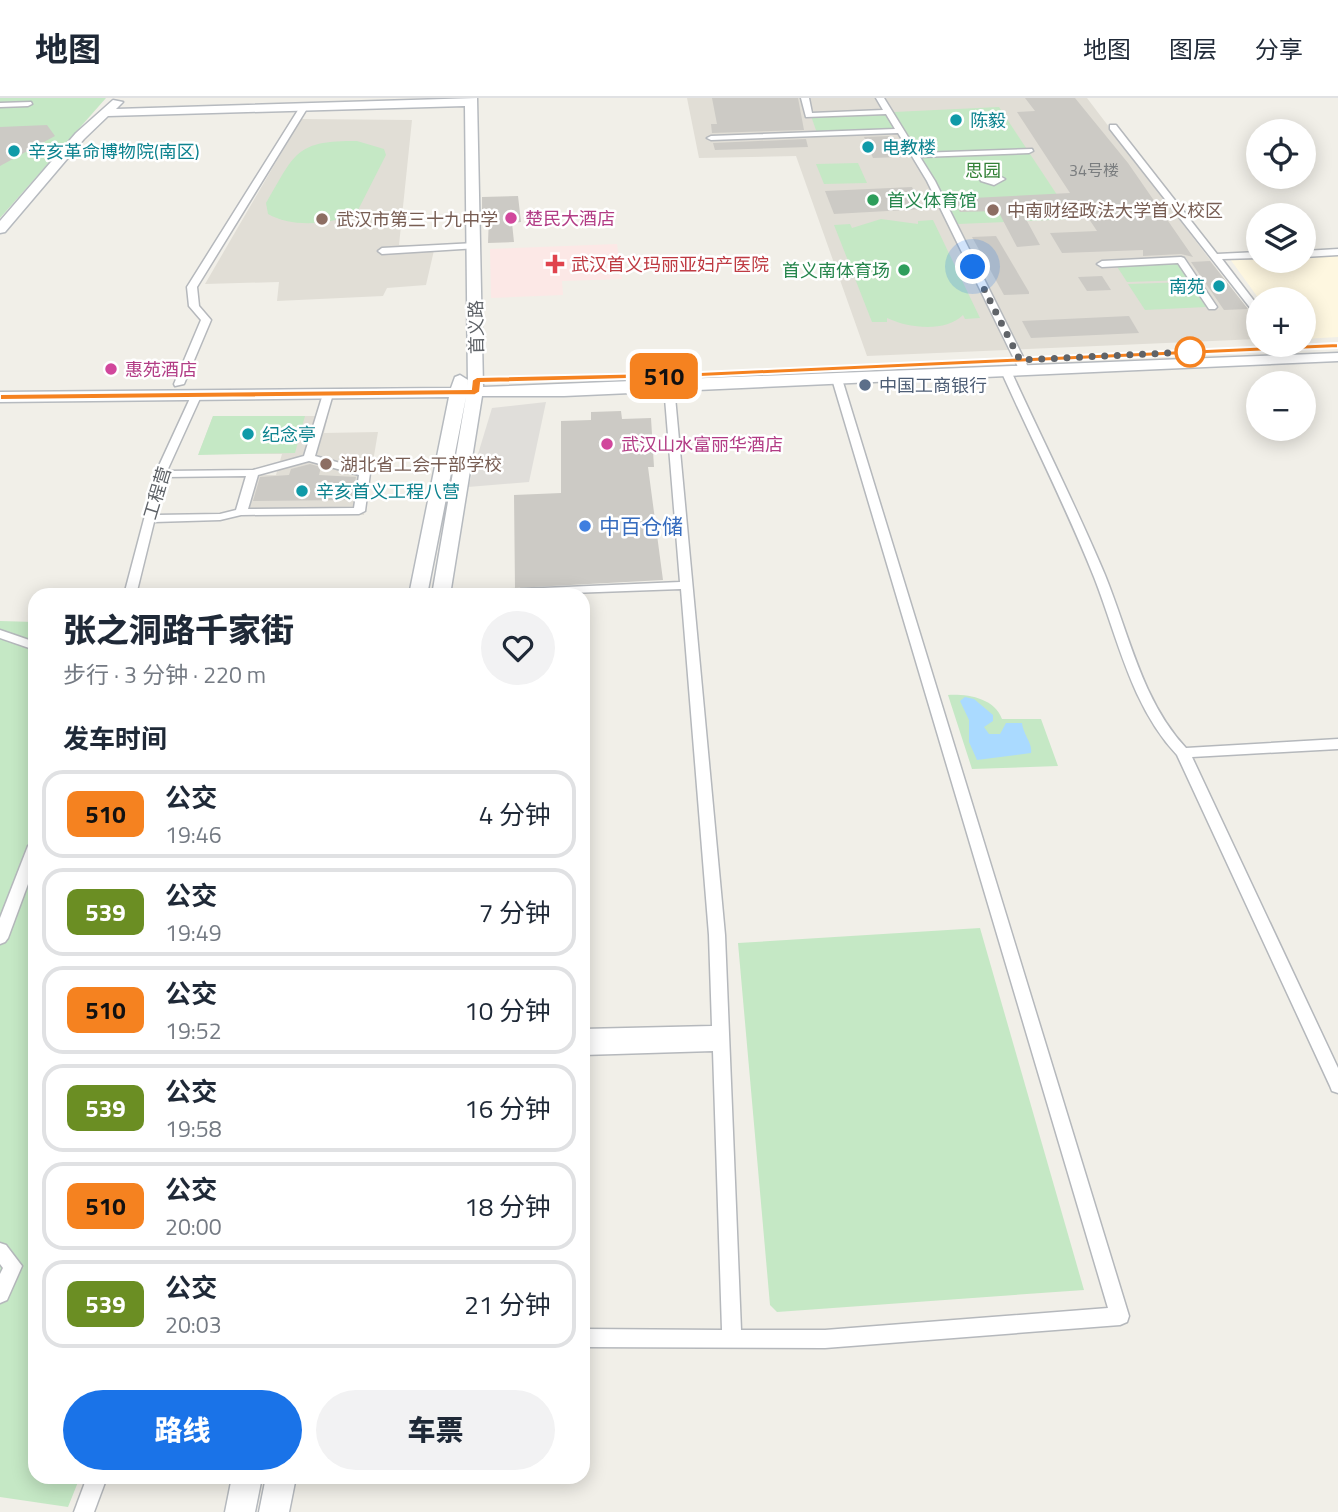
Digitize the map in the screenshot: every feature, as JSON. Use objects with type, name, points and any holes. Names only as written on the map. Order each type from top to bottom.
[{"type":"main road","points":[[0,229],[80,136],[108,113],[120,98]]},
{"type":"main road","points":[[108,113],[471,100]]},
{"type":"main road","name":"首义路","points":[[442,588],[468,386],[475,246],[471,100]]},
{"type":"main road","points":[[1316,346],[1338,346]]},
{"type":"main road","points":[[0,386],[669,386],[1006,372],[1022,365],[1246,349]]},
{"type":"main road","points":[[0,397],[328,394],[569,380],[1338,357]]},
{"type":"main road","name":"首义路","points":[[420,588],[468,386]]},
{"type":"main road","points":[[240,1512],[246,1484]]},
{"type":"main road","points":[[274,1512],[280,1484]]},
{"type":"street","points":[[805,98],[809,116],[889,113]]},
{"type":"street","points":[[880,98],[916,155],[1022,365]]},
{"type":"street","points":[[0,104],[28,104]]},
{"type":"street","points":[[179,384],[206,320],[194,306],[192,287],[304,107]]},
{"type":"street","points":[[1113,127],[1246,296]]},
{"type":"street","points":[[711,138],[901,131]]},
{"type":"street","points":[[916,155],[1029,151]]},
{"type":"street","points":[[382,251],[475,246]]},
{"type":"street","points":[[1316,253],[1338,252]]},
{"type":"street","points":[[1217,257],[1246,256]]},
{"type":"street","points":[[1102,264],[1181,260],[1212,307]]},
{"type":"street","points":[[1006,372],[1111,606],[1130,665],[1168,737],[1183,753],[1338,1086]]},
{"type":"street","points":[[590,1339],[825,1339],[1120,1315],[837,379]]},
{"type":"street","points":[[669,386],[717,935],[732,1340]]},
{"type":"street","name":"工程营","points":[[132,588],[161,474],[197,394]]},
{"type":"street","points":[[309,458],[328,394]]},
{"type":"street","points":[[148,519],[220,517],[241,512],[359,511],[365,472],[309,458],[253,473],[161,474]]},
{"type":"street","points":[[241,512],[253,473]]},
{"type":"street","points":[[590,591],[687,587]]},
{"type":"street","points":[[590,593],[687,587]]},
{"type":"street","points":[[0,634],[28,644]]},
{"type":"street","points":[[1183,753],[1338,744]]},
{"type":"street","points":[[0,938],[28,864]]},
{"type":"street","points":[[590,1037],[721,1038]]},
{"type":"street","points":[[590,1047],[721,1038]]},
{"type":"street","points":[[0,1251],[13,1265],[0,1294]]},
{"type":"street","points":[[84,1512],[94,1484]]},
{"type":"shaded area","name":"中南财经政法大学首义校区","points":[[687,98],[1087,98],[1246,307],[1246,340],[867,356],[796,156],[699,158]]},
{"type":"shaded area","name":"武汉市第三十九中学","points":[[301,119],[412,120],[399,245],[435,246],[426,285],[387,288],[383,296],[277,301],[279,282],[205,284]]},
{"type":"shaded area","name":"武汉首义玛丽亚妇产医院","points":[[617,244],[622,279],[562,281],[563,295],[491,298],[490,249]]},
{"type":"shaded area","points":[[1338,255],[1338,337],[1316,338],[1316,287],[1250,287],[1230,259],[1246,259],[1246,273],[1316,273],[1316,256]]},
{"type":"shaded area","points":[[546,402],[529,482],[468,487],[492,408]]},
{"type":"shaded area","name":"湖北省工会干部学校","points":[[213,416],[328,416],[324,433],[378,432],[364,515],[243,516],[254,475],[276,475],[282,454],[199,453]]},
{"type":"green space","points":[[0,98],[106,98],[0,218]]},
{"type":"green space","name":"思园","points":[[999,107],[1073,219],[958,224],[894,112]]},
{"type":"green space","points":[[887,113],[896,131],[817,133],[811,116]]},
{"type":"green space","points":[[357,141],[384,149],[386,155],[357,212],[336,220],[312,223],[289,221],[268,214],[266,203],[299,153],[321,143]]},
{"type":"green space","points":[[858,163],[867,183],[824,184],[816,164]]},
{"type":"green space","name":"首义南体育场","points":[[881,219],[918,224],[918,221],[933,220],[980,318],[965,319],[963,315],[946,324],[926,327],[887,318],[887,322],[872,322],[834,225],[850,224],[852,228]]},
{"type":"green space","points":[[1177,263],[1188,280],[1127,282],[1116,265]]},
{"type":"green space","points":[[1189,282],[1206,307],[1145,310],[1128,284]]},
{"type":"green space","points":[[213,416],[305,416],[295,453],[198,455]]},
{"type":"green space","points":[[0,621],[28,622],[28,1484],[77,1484],[68,1507],[0,1497]]},
{"type":"green space","points":[[948,695],[964,695],[987,702],[1002,719],[1041,719],[1058,766],[972,769]]},
{"type":"green space","points":[[980,928],[1084,1290],[777,1312],[770,1305],[738,943]]},
{"type":"water","points":[[965,697],[974,699],[993,715],[993,721],[984,727],[989,734],[1000,734],[1006,723],[1022,723],[1031,753],[977,760],[969,742],[969,720],[960,701]]},
{"type":"building","points":[[712,98],[798,98],[804,130],[712,133],[711,124],[717,124]]},
{"type":"building","points":[[1025,98],[1075,98],[1128,163],[1193,257],[1181,254],[1143,256],[1143,250],[1062,253],[1050,233],[1097,231],[1081,207],[1021,210],[1040,245],[1017,247],[998,211],[960,212],[952,199],[1070,193],[1017,112],[1035,111]]},
{"type":"building","name":"辛亥革命博物院(南区)","points":[[47,125],[55,136],[0,166],[0,127]]},
{"type":"building","points":[[890,136],[899,157],[873,158],[864,137]]},
{"type":"building","points":[[806,139],[808,147],[715,150],[713,143]]},
{"type":"building","name":"首义体育馆","points":[[912,187],[923,209],[834,214],[825,191]]},
{"type":"building","name":"楚民大酒店","points":[[518,196],[521,222],[512,223],[514,242],[488,243],[489,216],[482,215],[482,197]]},
{"type":"building","points":[[996,236],[1029,294],[1004,295],[972,237]]},
{"type":"building","name":"南苑","points":[[1210,261],[1246,309],[1224,310],[1191,262]]},
{"type":"building","points":[[1102,276],[1111,290],[1087,291],[1078,277]]},
{"type":"building","points":[[1129,316],[1139,333],[1031,338],[1022,321]]},
{"type":"building","name":"中百仓储","points":[[621,411],[622,419],[651,418],[654,467],[648,467],[663,580],[515,588],[514,495],[561,493],[561,421],[591,420],[591,412]]},
{"type":"building","name":"辛亥首义工程八营","points":[[310,464],[321,467],[319,475],[356,477],[352,500],[253,501],[260,477],[289,475],[291,469]]},
{"type":"bus line","name":"510","points":[[0,397],[475,392],[477,380],[569,380],[1338,346]]},
{"type":"place","name":"陈毅","points":[[956,120]]},
{"type":"place","name":"电教楼","points":[[868,147]]},
{"type":"place","name":"辛亥革命博物院(南区)","points":[[14,151]]},
{"type":"place","name":"首义体育馆","points":[[873,200]]},
{"type":"place","name":"中南财经政法大学首义校区","points":[[993,210]]},
{"type":"place","name":"楚民大酒店","points":[[511,218]]},
{"type":"place","name":"武汉市第三十九中学","points":[[322,219]]},
{"type":"place","name":"武汉首义玛丽亚妇产医院","points":[[555,264]]},
{"type":"place","name":"首义南体育场","points":[[904,270]]},
{"type":"place","name":"南苑","points":[[1219,286]]},
{"type":"place","name":"惠苑酒店","points":[[111,369]]},
{"type":"place","name":"中国工商银行","points":[[865,385]]},
{"type":"place","name":"纪念亭","points":[[248,434]]},
{"type":"place","name":"武汉山水富丽华酒店","points":[[607,444]]},
{"type":"place","name":"湖北省工会干部学校","points":[[326,464]]},
{"type":"place","name":"辛亥首义工程八营","points":[[302,491]]},
{"type":"place","name":"中百仓储","points":[[585,526]]},
{"type":"route","points":[[973,267],[1020,360],[1190,352]]}]
